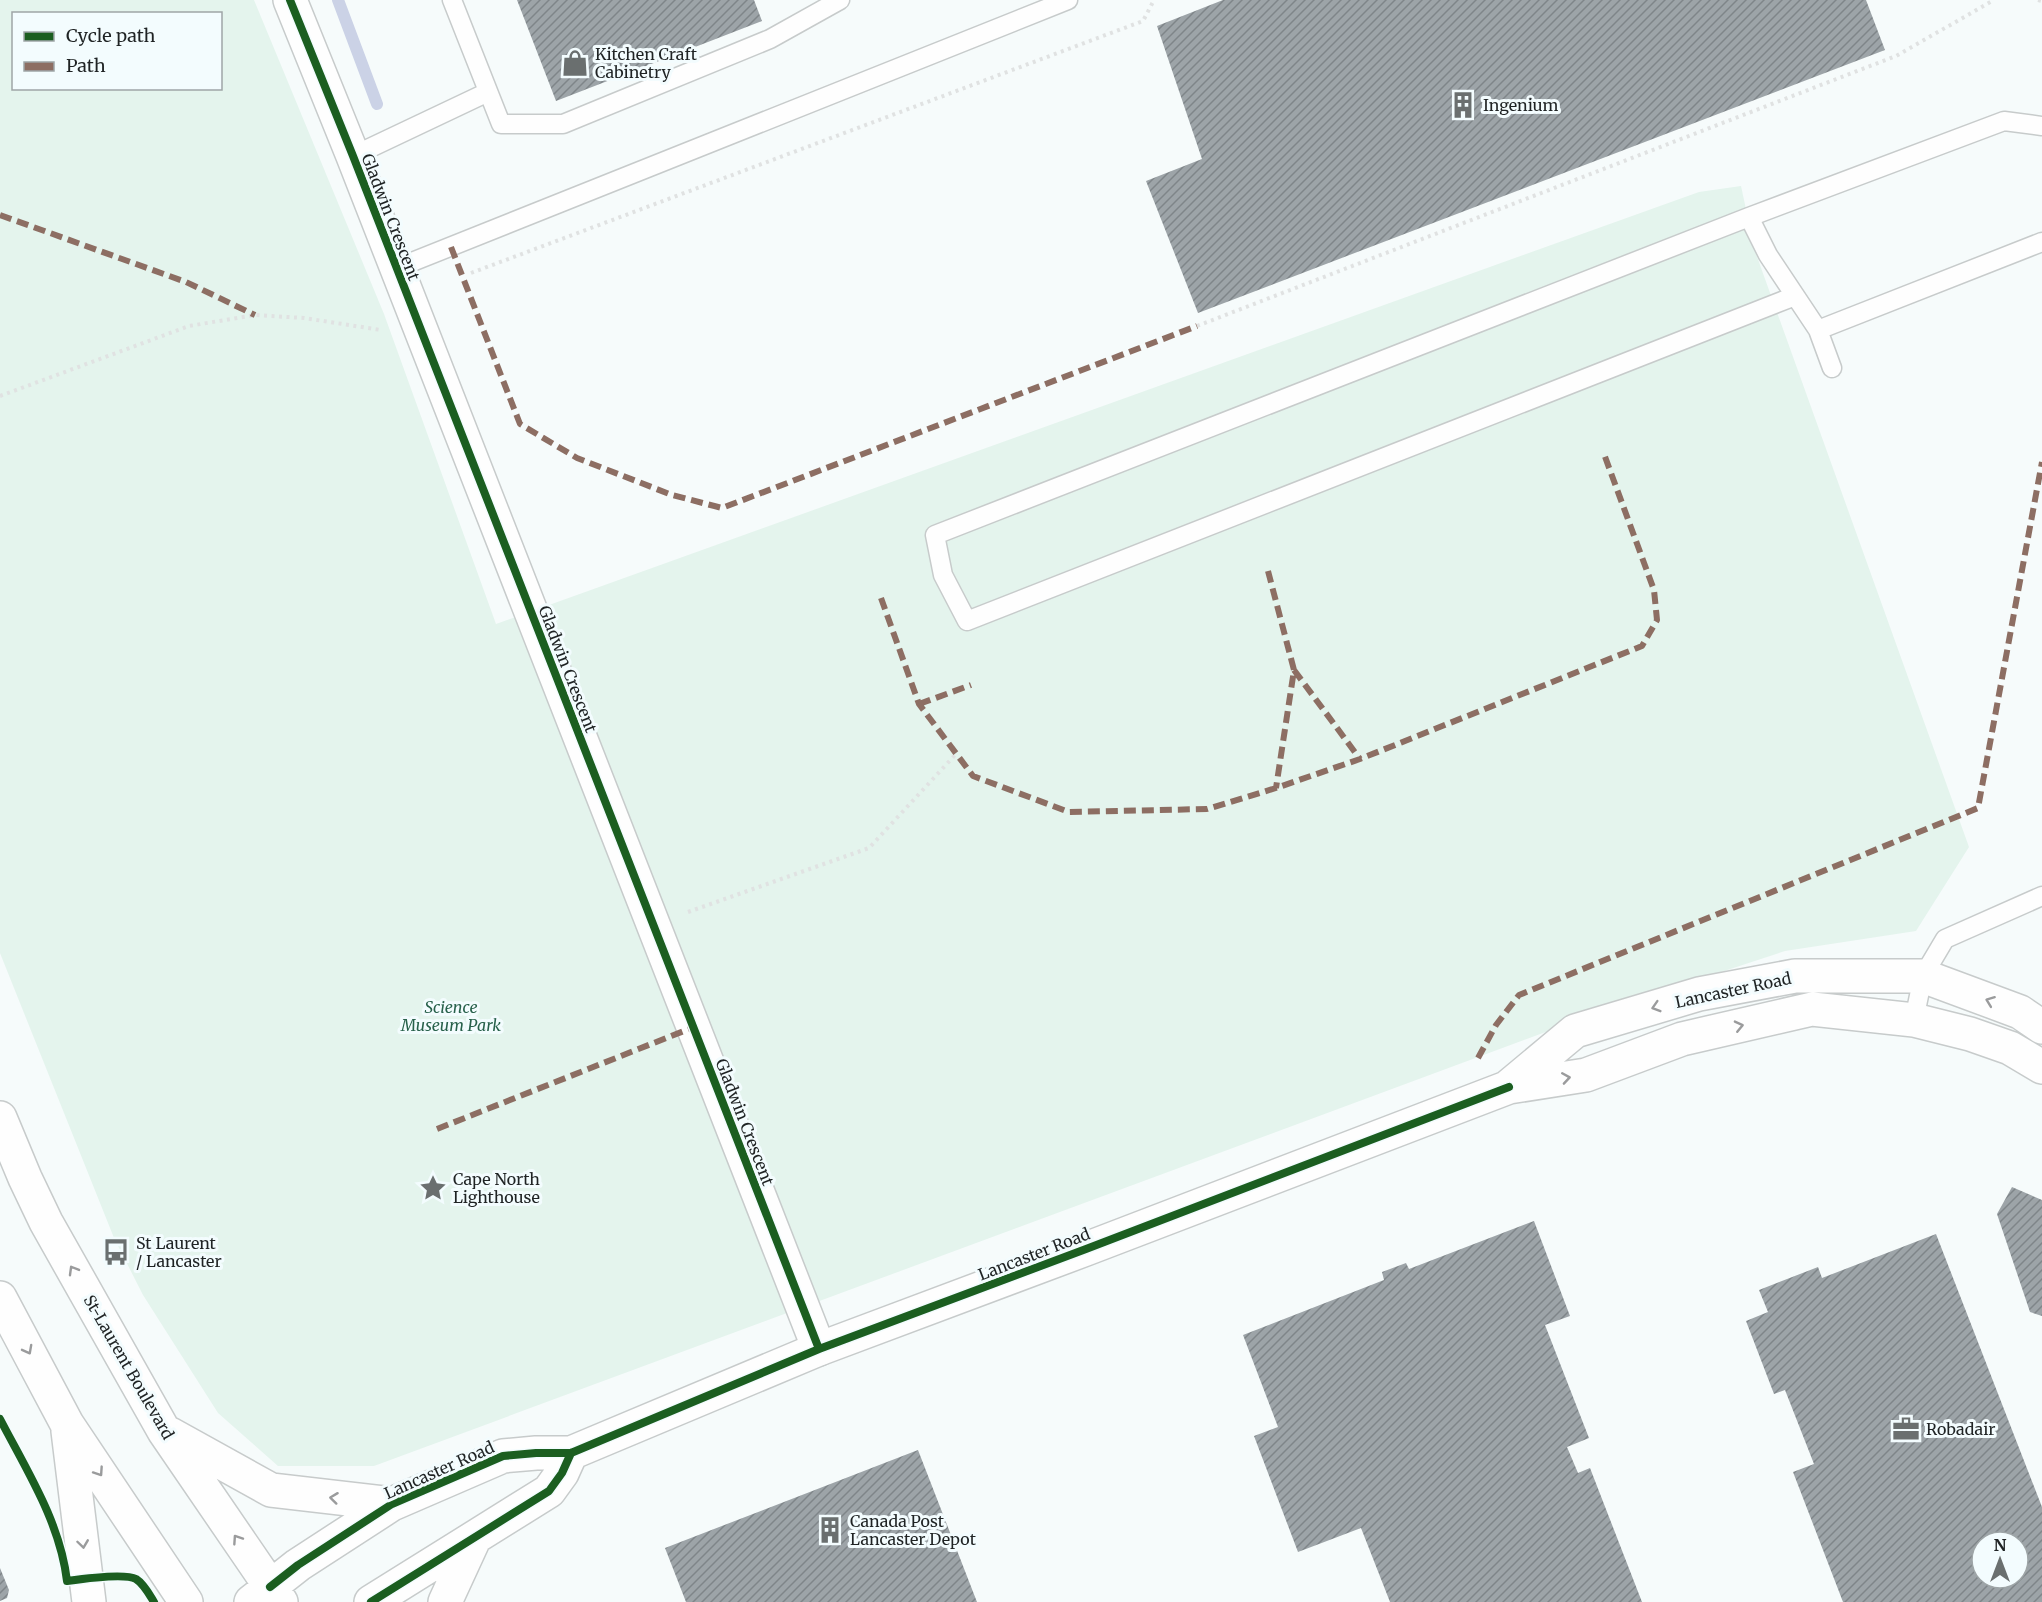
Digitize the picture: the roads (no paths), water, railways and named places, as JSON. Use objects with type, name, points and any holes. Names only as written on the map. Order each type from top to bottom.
[{"type":"street","name":"Gladwin Crescent","points":[[290,0],[819,1349]]},
{"type":"street","name":"Lancaster Road","points":[[1509,1087],[1575,1031],[1699,994],[1795,976],[1923,976],[2020,1012],[2042,1027]]},
{"type":"street","name":"Lancaster Road","points":[[268,1597],[298,1565],[392,1504],[502,1456],[571,1453],[819,1349],[1509,1087],[1586,1075],[1682,1039],[1812,1009],[1914,1020],[1970,1034],[2010,1048],[2042,1067]]},
{"type":"street","name":"St-Laurent Boulevard","points":[[0,1118],[46,1222],[164,1431],[268,1597]]},
{"type":"street","points":[[0,1298],[67,1424],[186,1602]]},
{"type":"street","points":[[67,1424],[89,1602]]},
{"type":"street","points":[[164,1431],[271,1490],[392,1504]]},
{"type":"street","points":[[371,1602],[549,1491],[562,1473],[571,1453]]},
{"type":"street","points":[[445,1602],[474,1539]]},
{"type":"lane","points":[[452,0],[501,124],[563,124],[770,39],[840,0]]},
{"type":"lane","points":[[397,268],[1068,0]]},
{"type":"lane","points":[[353,156],[488,92]]},
{"type":"lane","points":[[1795,296],[967,621],[943,575],[935,535],[1749,217],[2004,121],[2042,126]]},
{"type":"lane","points":[[1749,217],[1768,255],[1818,330],[1832,368]]},
{"type":"lane","points":[[1818,330],[2042,242]]},
{"type":"lane","points":[[1914,1020],[1923,976],[1945,939],[2042,896]]},
{"type":"waterway","points":[[338,0],[377,104]]},
{"type":"place","name":"Kitchen Craft Cabinetry","points":[[575,63]]},
{"type":"place","name":"Ingenium","points":[[1463,105]]},
{"type":"place","name":"Cape North Lighthouse","points":[[433,1188]]},
{"type":"place","name":"St Laurent / Lancaster","points":[[116,1252]]},
{"type":"place","name":"Robadair","points":[[1906,1429]]},
{"type":"place","name":"Canada Post Lancaster Depot","points":[[830,1530]]},
{"type":"park label","name":"Science Museum Park","points":[[451,1016]]}]
